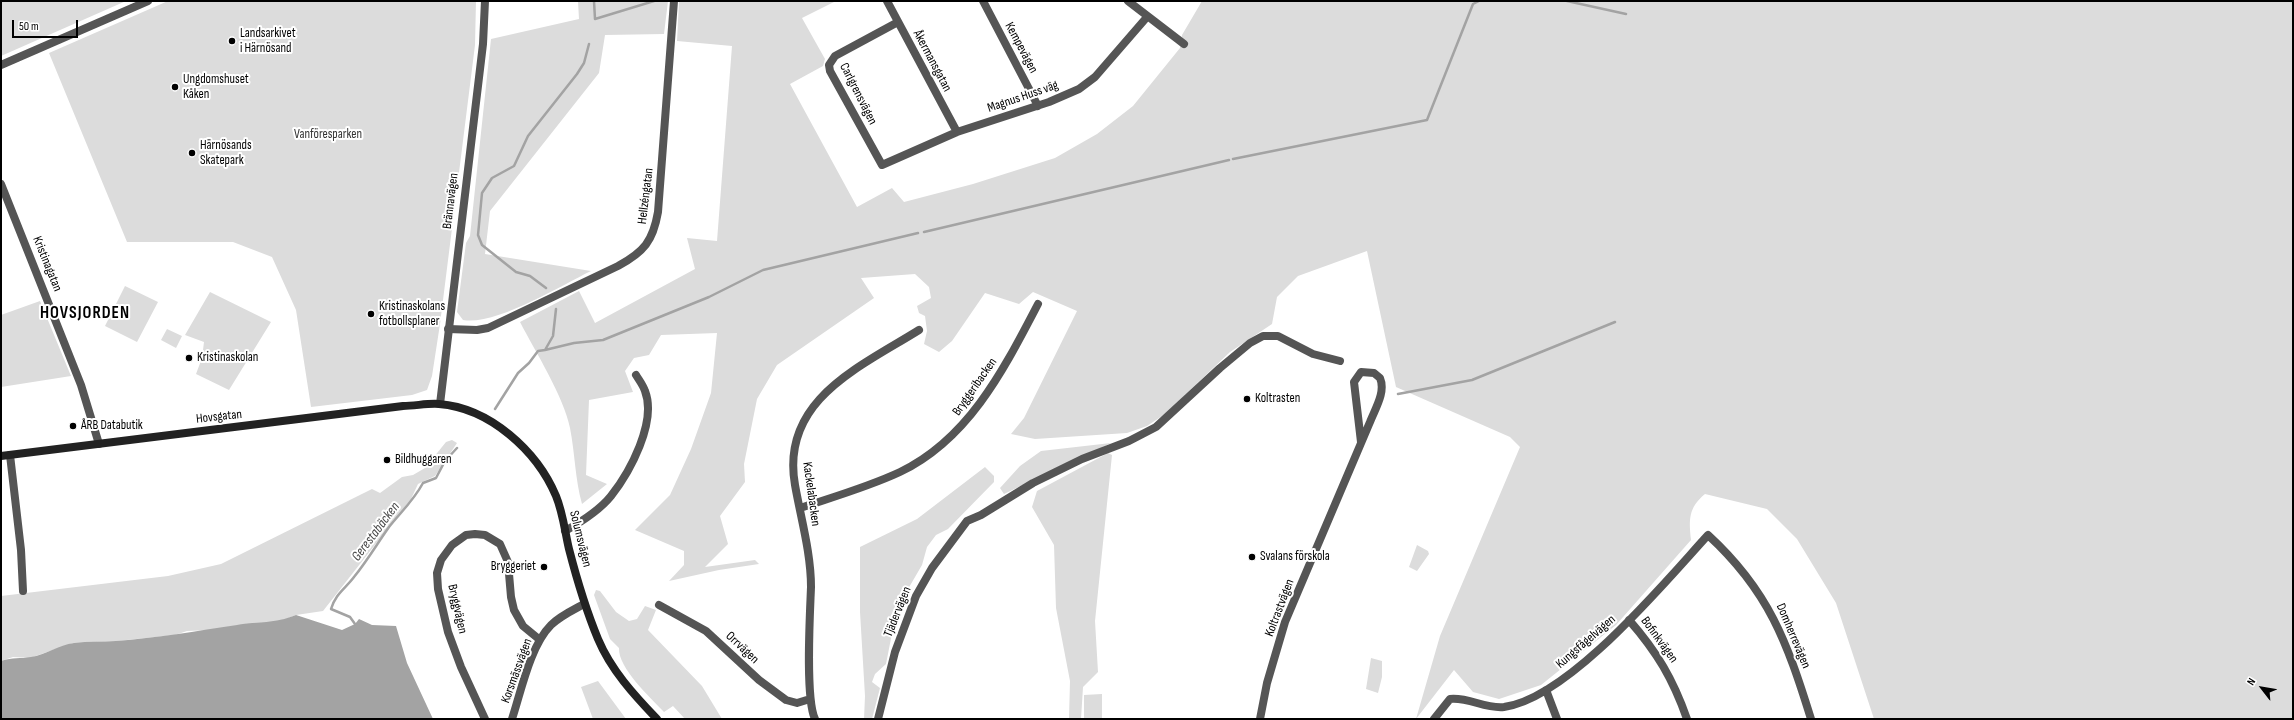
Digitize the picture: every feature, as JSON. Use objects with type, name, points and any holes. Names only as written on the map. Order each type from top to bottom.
[{"type":"main road","name":"Hovsgatan","points":[[1,456],[359,411],[440,404]]},
{"type":"main road","name":"Solumsvägen","points":[[440,404],[484,418],[512,437],[538,464],[553,490],[561,512],[584,604],[599,641],[609,660],[631,692],[657,719]]},
{"type":"street","points":[[1,65],[148,1]]},
{"type":"street","name":"Brännavägen","points":[[440,404],[483,44],[485,1]]},
{"type":"street","name":"Hellzéngatan","points":[[448,329],[477,330],[488,328],[618,266],[638,253],[652,237],[658,212],[674,1]]},
{"type":"street","name":"Åkermansgatan","points":[[887,1],[957,132]]},
{"type":"street","name":"Kempevägen","points":[[983,1],[1038,106]]},
{"type":"street","points":[[1128,1],[1184,44]]},
{"type":"street","name":"Magnus Huss väg","points":[[882,165],[957,132],[1038,106],[1079,89],[1095,77],[1147,17]]},
{"type":"street","name":"Carlgrensvägen","points":[[882,165],[830,71],[829,66],[835,56],[898,22]]},
{"type":"street","name":"Kristinagatan","points":[[1,184],[5,204],[81,385],[99,444]]},
{"type":"street","name":"Bryggeribacken","points":[[800,508],[900,472],[942,445],[963,425],[980,405],[1014,351],[1038,304]]},
{"type":"street","name":"Kackelabacken","points":[[815,719],[810,699],[811,576],[793,464],[795,445],[809,412],[822,395],[837,381],[919,330]]},
{"type":"street","name":"Tjädervägen","points":[[878,719],[895,652],[916,596],[932,568],[964,524],[1033,483],[1082,459],[1140,436],[1156,427],[1220,368],[1250,343],[1263,336],[1278,336],[1313,354],[1340,360]]},
{"type":"street","name":"Koltrastvägen","points":[[1260,719],[1267,683],[1286,622],[1382,392],[1383,384],[1380,378],[1367,371],[1361,372],[1354,382],[1361,442]]},
{"type":"street","points":[[565,531],[586,519],[610,497],[638,452],[647,418],[647,402],[645,391],[636,375]]},
{"type":"street","points":[[10,455],[20,535],[23,591]]},
{"type":"street","name":"Bryggvägen","points":[[485,719],[461,667],[448,632],[438,589],[437,572],[441,560],[452,545],[466,535],[475,534],[485,535],[500,544],[508,562],[511,597],[514,610],[523,626],[540,640]]},
{"type":"street","name":"Kungsfågelvägen","points":[[1434,719],[1450,699],[1465,700],[1492,707],[1504,707],[1546,690],[1590,657],[1629,620],[1708,535]]},
{"type":"street","name":"Domherrevägen","points":[[1708,535],[1728,553],[1750,579],[1771,612],[1790,657],[1811,719]]},
{"type":"street","name":"Korsmässvägen","points":[[512,719],[540,640],[551,625],[584,604]]},
{"type":"street","name":"Orrvägen","points":[[659,605],[706,631],[775,694],[786,700],[797,703],[810,699]]},
{"type":"street","name":"Bofinkvägen","points":[[1629,620],[1662,660],[1687,719]]},
{"type":"street","points":[[1546,690],[1557,719]]},
{"type":"green space","points":[[1,1],[126,1],[1,56]]},
{"type":"green space","name":"Vanföresparken","points":[[168,1],[476,1],[475,45],[440,324],[432,376],[427,390],[412,395],[311,407],[296,310],[272,257],[233,242],[127,242],[49,53]]},
{"type":"green space","points":[[578,1],[668,1],[664,34],[605,35],[599,73],[490,211],[485,254],[591,271],[545,295],[509,311],[492,317],[476,320],[463,320],[457,312],[466,243],[470,236],[491,39],[579,19]]},
{"type":"green space","points":[[679,1],[836,1],[802,18],[825,59],[823,66],[790,84],[857,207],[892,188],[904,202],[973,184],[1055,158],[1097,134],[1133,106],[1180,48],[1182,35],[1202,1],[2293,1],[2293,719],[1874,719],[1836,603],[1797,539],[1767,509],[1705,494],[1695,504],[1691,515],[1691,540],[1616,625],[1541,685],[1499,699],[1473,692],[1454,670],[1416,719],[1440,636],[1520,447],[1510,437],[1396,387],[1367,251],[1298,276],[1277,297],[1272,324],[1230,352],[1165,414],[1147,426],[1127,433],[1035,439],[1011,434],[1024,418],[1077,311],[1033,292],[1019,304],[985,293],[952,341],[939,352],[924,344],[927,331],[925,316],[919,313],[917,306],[931,298],[929,287],[915,274],[861,278],[874,298],[777,365],[757,399],[744,464],[745,482],[720,516],[728,544],[705,567],[755,560],[759,564],[719,570],[669,581],[684,565],[684,551],[635,530],[670,495],[691,449],[711,393],[717,333],[661,335],[649,355],[634,358],[625,371],[633,392],[589,400],[586,475],[607,484],[582,504],[572,437],[567,416],[562,402],[541,360],[520,322],[579,291],[595,323],[695,269],[687,238],[717,241],[732,46],[677,41]]},
{"type":"green space","points":[[125,286],[158,302],[137,342],[105,326]]},
{"type":"green space","points":[[210,292],[271,322],[229,390],[196,374],[202,358],[204,342],[185,335]]},
{"type":"green space","points":[[40,301],[71,376],[1,387],[1,315]]},
{"type":"green space","points":[[167,329],[182,336],[176,348],[161,340]]},
{"type":"green space","points":[[452,440],[457,443],[435,476],[418,484],[411,499],[323,611],[296,615],[278,622],[251,623],[211,630],[187,631],[175,635],[117,641],[73,643],[30,658],[13,657],[1,661],[1,596],[168,576],[221,564],[372,489],[380,493],[402,477],[413,475],[425,468],[446,442]]},
{"type":"green space","points":[[1111,443],[1004,494],[1000,488],[1020,466],[1041,451]]},
{"type":"green space","points":[[1108,453],[1112,455],[1095,621],[1098,672],[1083,687],[1081,719],[1069,719],[1070,681],[1056,608],[1054,545],[1032,507],[1037,491]]},
{"type":"green space","points":[[985,467],[994,476],[994,482],[948,529],[936,535],[927,547],[922,565],[897,608],[886,664],[875,674],[872,682],[880,688],[872,719],[864,719],[865,696],[860,612],[860,547],[917,519]]},
{"type":"green space","points":[[1417,545],[1428,551],[1429,554],[1417,571],[1409,567]]},
{"type":"green space","points":[[596,590],[600,591],[616,612],[629,621],[637,619],[645,606],[656,610],[648,630],[702,686],[722,719],[685,719],[673,706],[664,712],[629,673],[620,656],[619,648],[610,639],[594,595]]},
{"type":"green space","points":[[1371,658],[1382,661],[1382,677],[1378,693],[1366,689]]},
{"type":"green space","points":[[598,681],[626,719],[593,719],[581,687]]},
{"type":"green space","points":[[1102,694],[1102,719],[1084,719],[1084,695]]},
{"type":"shaded area","points":[[296,615],[342,630],[355,624],[359,619],[372,625],[396,626],[407,663],[433,719],[1,719],[1,661],[36,656],[74,643],[116,641],[161,636],[273,621]]},
{"type":"waterway","points":[[594,1],[595,19],[654,1]]},
{"type":"waterway","points":[[1233,159],[1427,120],[1473,4],[1479,1]]},
{"type":"waterway","points":[[1567,1],[1626,14]]},
{"type":"waterway","points":[[546,288],[530,276],[516,272],[482,245],[478,235],[482,193],[492,178],[514,166],[528,136],[584,63],[589,44]]},
{"type":"waterway","points":[[924,232],[1229,160]]},
{"type":"waterway","points":[[545,350],[574,343],[603,340],[709,297],[763,270],[918,233]]},
{"type":"waterway","points":[[495,409],[518,373],[529,363],[538,351],[545,350],[553,336],[556,309]]},
{"type":"waterway","points":[[1398,394],[1472,380],[1615,322]]},
{"type":"waterway","name":"Gerestabäcken","points":[[355,624],[350,617],[331,609],[335,599],[359,571],[389,527],[423,483],[436,478],[445,461],[457,448]]},
{"type":"place","name":"Landsarkivet i Härnösand","points":[[232,41]]},
{"type":"place","name":"Ungdomshuset Kåken","points":[[175,87]]},
{"type":"place","name":"Härnösands Skatepark","points":[[192,153]]},
{"type":"place","name":"Kristinaskolans fotbollsplaner","points":[[371,314]]},
{"type":"place","name":"Kristinaskolan","points":[[189,358]]},
{"type":"place","name":"Koltrasten","points":[[1247,399]]},
{"type":"place","name":"ÅRB Databutik","points":[[73,426]]},
{"type":"place","name":"Bildhuggaren","points":[[387,460]]},
{"type":"place","name":"Svalans förskola","points":[[1252,557]]},
{"type":"place","name":"Bryggeriet","points":[[544,567]]},
{"type":"district","name":"HOVSJORDEN","points":[[85,314]]}]
